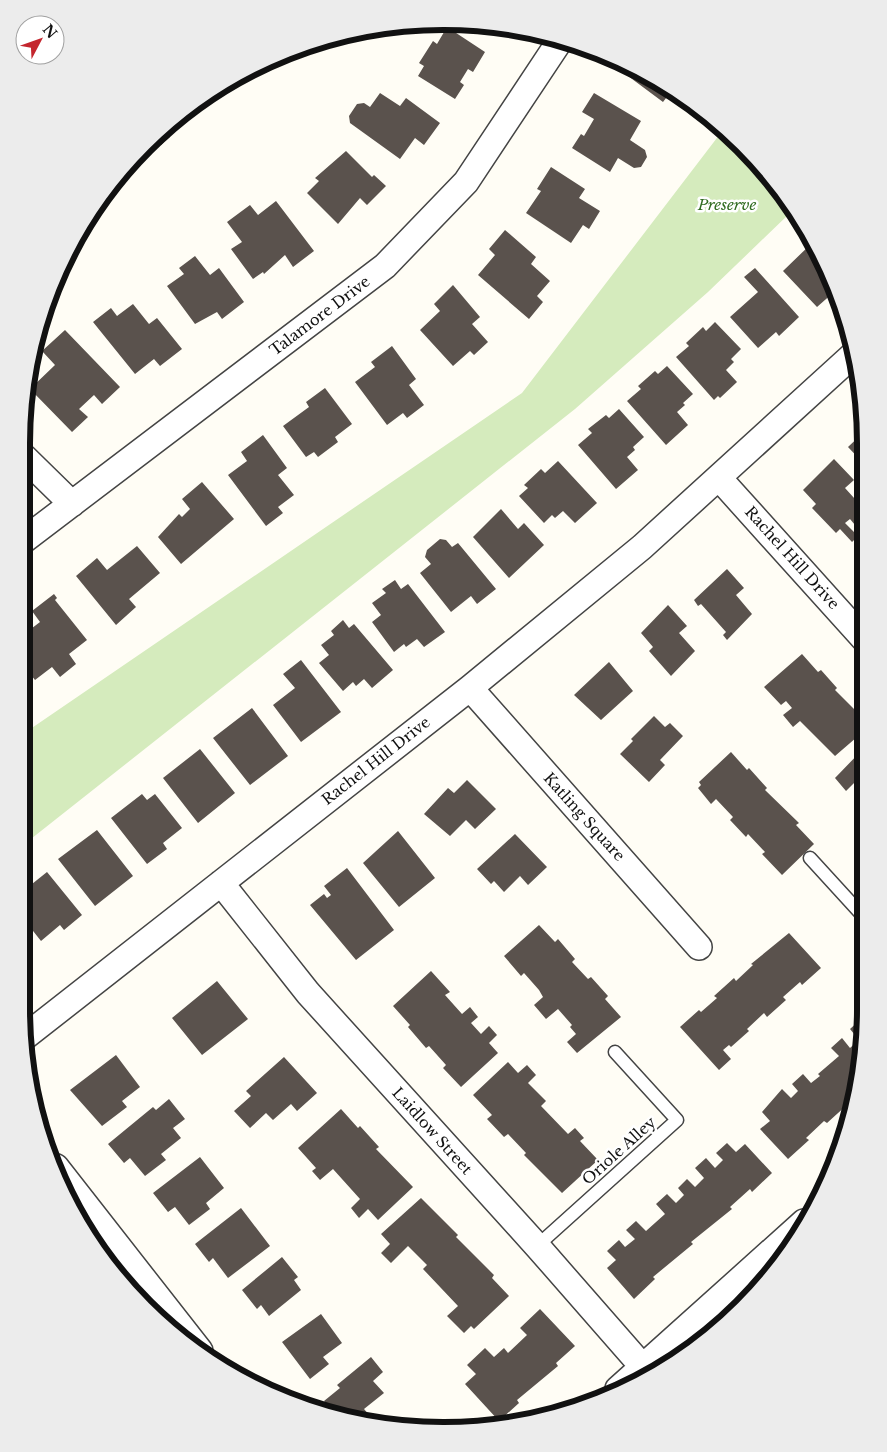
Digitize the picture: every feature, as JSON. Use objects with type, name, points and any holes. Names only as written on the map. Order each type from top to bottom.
[{"type":"street","name":"Talamore Drive","points":[[30,536],[385,266],[466,182],[557,46]]},
{"type":"street","name":"Rachel Hill Drive","points":[[31,1032],[470,688],[642,547],[848,359]]},
{"type":"street","points":[[30,463],[72,504]]},
{"type":"street","name":"Rachel Hill Drive","points":[[719,478],[857,631]]},
{"type":"street","name":"Katling Square","points":[[470,688],[699,947]]},
{"type":"street","name":"Laidlow Street","points":[[221,883],[308,993],[537,1246],[645,1369]]},
{"type":"street","points":[[70,1185],[183,1329]]},
{"type":"street","points":[[648,1368],[787,1238]]},
{"type":"lane","points":[[810,858],[857,909]]},
{"type":"lane","name":"Oriole Alley","points":[[537,1246],[677,1120],[615,1052]]},
{"type":"green space","name":"Preserve","points":[[719,136],[754,171],[772,192],[788,215],[708,292],[575,409],[30,840],[30,729],[522,393]]},
{"type":"building","points":[[445,30],[452,30],[485,52],[473,72],[468,69],[460,82],[464,85],[455,99],[418,76],[424,66],[419,63],[433,41],[437,44]]},
{"type":"building","points":[[624,73],[650,85],[667,96],[663,102]]},
{"type":"building","points":[[380,93],[400,106],[406,98],[440,123],[424,145],[415,138],[400,159],[350,123],[349,116],[357,104],[364,103],[370,107]]},
{"type":"building","points":[[594,93],[641,121],[630,140],[645,150],[647,157],[641,167],[634,168],[618,158],[610,172],[572,148],[581,134],[584,136],[594,119],[582,112]]},
{"type":"building","points":[[170,134],[170,137],[161,145],[158,145]]},
{"type":"building","points":[[346,151],[372,177],[374,175],[386,186],[367,205],[360,198],[338,224],[307,193],[319,181],[315,178]]},
{"type":"building","points":[[551,167],[585,189],[579,198],[600,211],[589,229],[583,225],[571,243],[526,213],[541,191],[537,189]]},
{"type":"building","points":[[276,201],[314,251],[293,267],[285,255],[264,274],[263,272],[253,279],[231,249],[242,242],[227,222],[250,205],[258,215]]},
{"type":"building","points":[[505,230],[536,257],[531,264],[550,281],[537,296],[543,302],[529,319],[478,275],[495,255],[489,249]]},
{"type":"building","points":[[807,248],[830,296],[817,307],[783,271]]},
{"type":"building","points":[[195,256],[210,275],[219,268],[244,302],[222,319],[217,312],[195,324],[167,286],[184,274],[179,268]]},
{"type":"building","points":[[755,268],[799,317],[779,336],[776,332],[758,348],[730,317],[758,292],[744,277]]},
{"type":"building","points":[[453,285],[480,317],[472,324],[488,342],[474,355],[470,351],[453,366],[420,330],[440,311],[434,304]]},
{"type":"building","points":[[133,304],[149,324],[157,318],[182,349],[160,366],[154,359],[135,374],[93,322],[111,308],[117,316]]},
{"type":"building","points":[[715,322],[741,349],[731,359],[734,362],[726,370],[737,382],[720,398],[718,396],[714,400],[676,357],[689,346],[686,343],[703,327],[706,331]]},
{"type":"building","points":[[65,330],[120,387],[102,404],[94,395],[79,409],[88,417],[72,432],[34,393],[35,384],[55,365],[42,351]]},
{"type":"building","points":[[392,346],[416,379],[409,385],[424,405],[407,418],[403,413],[387,425],[355,382],[375,367],[371,362]]},
{"type":"building","points":[[667,366],[693,394],[677,412],[688,425],[666,445],[627,401],[641,389],[638,386],[655,371],[658,374]]},
{"type":"building","points":[[325,388],[352,424],[335,437],[338,442],[318,457],[314,452],[306,457],[283,426],[309,407],[306,402]]},
{"type":"building","points":[[619,409],[644,437],[633,447],[635,450],[627,457],[638,470],[616,489],[578,445],[592,433],[588,429],[606,415],[609,418]]},
{"type":"building","points":[[263,435],[287,468],[278,475],[294,495],[278,507],[283,513],[266,526],[228,475],[247,461],[241,452]]},
{"type":"building","points":[[857,439],[857,457],[848,447]]},
{"type":"building","points":[[834,459],[854,480],[845,488],[857,501],[857,523],[855,525],[850,519],[845,523],[857,537],[852,542],[840,529],[836,533],[812,508],[816,504],[803,490]]},
{"type":"building","points":[[558,461],[597,503],[575,523],[563,511],[555,518],[552,515],[544,523],[519,496],[528,488],[524,485],[541,469],[545,473]]},
{"type":"building","points":[[202,482],[234,519],[181,564],[158,537],[179,514],[182,517],[190,509],[182,499]]},
{"type":"building","points":[[501,509],[518,529],[524,523],[544,545],[509,578],[473,537]]},
{"type":"building","points":[[440,539],[446,540],[452,547],[458,543],[496,589],[477,604],[471,596],[451,612],[420,573],[431,564],[425,557],[427,550]]},
{"type":"building","points":[[137,546],[160,573],[129,599],[136,607],[116,625],[76,576],[97,558],[107,570]]},
{"type":"building","points":[[727,569],[744,588],[736,595],[752,614],[727,640],[723,635],[726,632],[701,604],[698,606],[694,600]]},
{"type":"building","points":[[395,580],[401,589],[408,584],[445,632],[424,647],[417,639],[406,647],[404,644],[394,652],[372,622],[381,615],[372,603],[386,593],[382,589]]},
{"type":"building","points":[[54,594],[57,598],[55,600],[87,640],[69,654],[76,664],[60,677],[52,667],[35,680],[30,674],[30,630],[40,622],[32,611]]},
{"type":"building","points":[[668,605],[687,626],[679,633],[695,651],[671,676],[649,651],[653,647],[641,633]]},
{"type":"building","points":[[343,620],[349,628],[354,624],[393,670],[372,688],[364,679],[356,686],[353,682],[343,691],[319,663],[329,655],[321,645],[334,635],[331,631]]},
{"type":"building","points":[[802,654],[818,672],[821,670],[837,688],[835,690],[857,712],[857,737],[835,756],[800,721],[793,727],[783,715],[792,708],[786,701],[781,705],[764,687]]},
{"type":"building","points":[[301,660],[341,712],[301,742],[273,705],[295,688],[283,674]]},
{"type":"building","points":[[609,662],[633,691],[601,720],[574,695]]},
{"type":"building","points":[[252,708],[288,756],[250,785],[213,738]]},
{"type":"building","points":[[654,716],[665,727],[670,723],[683,736],[660,760],[665,765],[649,782],[620,754],[633,741],[631,739]]},
{"type":"building","points":[[200,749],[235,793],[198,823],[163,778]]},
{"type":"building","points":[[731,752],[747,770],[749,768],[767,788],[765,790],[799,823],[796,825],[814,844],[782,875],[762,854],[765,852],[748,834],[746,837],[730,820],[733,817],[716,799],[711,804],[698,788],[701,785],[699,782]]},
{"type":"building","points":[[857,755],[857,784],[855,782],[846,791],[835,778]]},
{"type":"building","points":[[467,780],[496,809],[475,829],[466,820],[450,836],[424,814],[448,788],[454,793]]},
{"type":"building","points":[[142,794],[147,800],[155,794],[182,828],[163,843],[167,849],[147,864],[111,818]]},
{"type":"building","points":[[97,830],[133,876],[95,906],[58,859]]},
{"type":"building","points":[[398,831],[435,878],[399,907],[363,863]]},
{"type":"building","points":[[515,834],[547,867],[528,885],[520,876],[504,892],[494,881],[491,884],[477,869]]},
{"type":"building","points":[[347,868],[394,930],[356,960],[310,905],[324,894],[327,898],[331,895],[324,886]]},
{"type":"building","points":[[47,872],[82,915],[64,930],[60,925],[41,941],[30,927],[30,886]]},
{"type":"building","points":[[539,925],[555,942],[558,939],[575,959],[572,962],[588,979],[591,977],[608,996],[605,999],[621,1017],[577,1053],[567,1042],[576,1034],[570,1027],[572,1025],[558,1009],[546,1019],[534,1005],[543,997],[539,990],[524,973],[521,976],[504,956]]},
{"type":"building","points":[[789,933],[821,968],[802,985],[800,982],[783,997],[786,1000],[767,1017],[764,1013],[747,1029],[749,1031],[731,1047],[729,1045],[723,1050],[731,1059],[719,1070],[680,1027],[699,1010],[701,1012],[717,998],[714,996],[734,978],[736,981],[753,965],[751,964]]},
{"type":"building","points":[[431,971],[450,992],[445,995],[462,1014],[470,1007],[478,1017],[471,1023],[481,1034],[489,1026],[497,1035],[489,1043],[498,1053],[461,1087],[443,1068],[446,1065],[429,1046],[426,1048],[408,1027],[410,1025],[393,1006]]},
{"type":"building","points":[[217,981],[248,1019],[202,1055],[172,1018]]},
{"type":"building","points":[[856,1023],[856,1036],[850,1029]]},
{"type":"building","points":[[842,1038],[850,1048],[855,1043],[845,1107],[827,1123],[824,1121],[806,1138],[809,1140],[788,1159],[760,1129],[770,1121],[762,1112],[782,1089],[791,1098],[798,1091],[792,1084],[803,1074],[811,1083],[820,1076],[818,1074],[839,1056],[831,1048]]},
{"type":"building","points":[[116,1055],[140,1087],[122,1101],[127,1107],[102,1126],[70,1090]]},
{"type":"building","points":[[284,1057],[317,1093],[297,1111],[291,1104],[273,1120],[266,1113],[250,1128],[234,1111],[251,1096],[246,1091]]},
{"type":"building","points":[[508,1062],[518,1073],[527,1065],[536,1075],[528,1083],[546,1101],[541,1106],[568,1134],[575,1128],[584,1138],[580,1141],[598,1160],[562,1193],[524,1155],[526,1153],[508,1134],[504,1137],[487,1119],[492,1115],[473,1095]]},
{"type":"building","points":[[169,1099],[185,1119],[173,1128],[181,1138],[161,1154],[166,1160],[145,1176],[130,1158],[124,1163],[108,1144],[153,1107],[156,1110]]},
{"type":"building","points":[[341,1109],[358,1128],[360,1126],[379,1147],[376,1149],[413,1187],[378,1220],[368,1209],[359,1218],[351,1208],[360,1199],[333,1169],[320,1180],[312,1171],[316,1168],[298,1148]]},
{"type":"building","points":[[727,1143],[736,1152],[745,1144],[772,1173],[752,1192],[750,1189],[730,1207],[732,1209],[691,1242],[693,1244],[653,1277],[655,1279],[634,1299],[607,1268],[616,1260],[607,1251],[619,1240],[625,1247],[635,1239],[626,1230],[636,1221],[646,1231],[665,1214],[656,1204],[667,1194],[676,1203],[684,1195],[678,1188],[687,1179],[695,1187],[704,1178],[695,1168],[706,1158],[715,1168],[723,1160],[716,1153]]},
{"type":"building","points":[[200,1157],[224,1188],[206,1203],[210,1209],[189,1225],[175,1207],[168,1212],[153,1193]]},
{"type":"building","points":[[421,1198],[494,1275],[492,1278],[509,1296],[474,1329],[471,1326],[464,1333],[447,1316],[458,1306],[423,1269],[427,1265],[408,1246],[391,1263],[381,1253],[390,1244],[381,1234]]},
{"type":"building","points":[[241,1208],[270,1246],[228,1278],[213,1258],[209,1262],[195,1244]]},
{"type":"building","points":[[282,1257],[298,1277],[294,1280],[301,1290],[269,1316],[261,1305],[257,1309],[242,1290]]},
{"type":"building","points":[[540,1309],[575,1346],[556,1363],[558,1366],[517,1400],[519,1403],[503,1417],[496,1418],[465,1384],[476,1374],[467,1365],[485,1348],[494,1357],[504,1348],[508,1353],[527,1335],[520,1328]]},
{"type":"building","points":[[321,1314],[342,1343],[323,1357],[329,1364],[310,1379],[282,1342]]},
{"type":"building","points":[[371,1357],[383,1372],[373,1381],[384,1393],[364,1409],[369,1415],[327,1405],[324,1401],[340,1388],[337,1385]]}]
